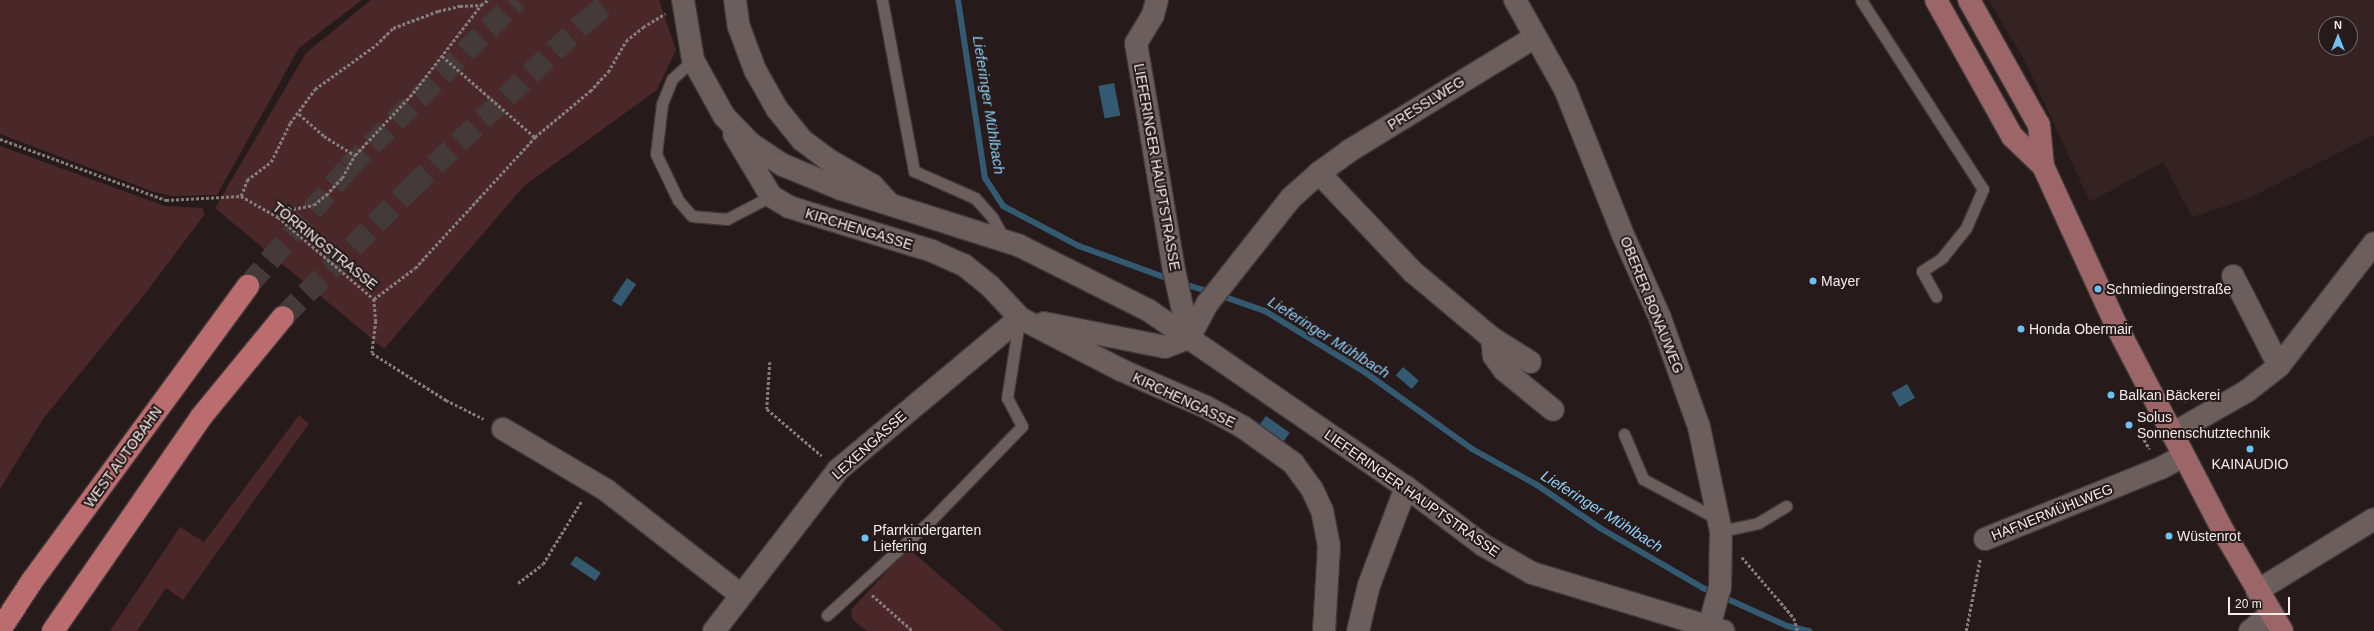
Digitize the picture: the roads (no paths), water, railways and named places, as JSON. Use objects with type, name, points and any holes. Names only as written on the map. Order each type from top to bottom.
[{"type":"highway","name":"WEST AUTOBAHN","points":[[0,630],[36,575],[248,286]]},
{"type":"highway","points":[[53,631],[202,417],[283,317]]},
{"type":"main road","points":[[1936,0],[2012,136],[2043,166]]},
{"type":"main road","points":[[1969,0],[2039,125],[2043,166],[2098,289],[2172,434],[2257,591],[2277,623]]},
{"type":"street","points":[[735,0],[739,27],[755,70],[777,109],[802,140],[827,159],[872,185],[889,204]]},
{"type":"street","name":"LIEFERINGER HAUPTSTRASSE","points":[[1157,0],[1153,14],[1136,43],[1174,270],[1189,338]]},
{"type":"street","name":"OBERER BONAUWEG","points":[[1515,0],[1565,89],[1624,237],[1660,318],[1699,428],[1721,526],[1716,629]]},
{"type":"street","name":"LIEFERINGER HAUPTSTRASSE","points":[[683,2],[693,60],[724,116],[750,143],[783,166],[841,189],[1006,240],[1148,310],[1406,487],[1483,545],[1532,573],[1716,629]]},
{"type":"street","name":"PRESSLWEG","points":[[1189,338],[1208,303],[1290,198],[1319,173],[1349,151],[1535,36]]},
{"type":"street","name":"KIRCHENGASSE","points":[[724,116],[771,196],[789,207],[932,251],[964,265],[990,286],[1020,318],[1121,370],[1206,407],[1243,427],[1293,463],[1312,489],[1322,510],[1327,538],[1324,631]]},
{"type":"street","points":[[1319,173],[1413,272],[1492,338],[1530,362]]},
{"type":"street","points":[[2172,434],[2247,391],[2279,366],[2374,243]]},
{"type":"street","points":[[2233,276],[2279,366]]},
{"type":"street","points":[[1020,318],[1166,347],[1189,338]]},
{"type":"street","name":"LEXENGASSE","points":[[714,631],[838,470],[1020,318]]},
{"type":"street","points":[[1492,338],[1494,356],[1504,370],[1553,410]]},
{"type":"street","points":[[503,429],[592,482],[741,595]]},
{"type":"street","name":"HAFNERMÜHLWEG","points":[[1984,539],[2161,468],[2184,456]]},
{"type":"street","points":[[1358,631],[1370,585],[1406,487]]},
{"type":"street","points":[[2257,591],[2374,519]]},
{"type":"street","points":[[2250,631],[2277,623]]},
{"type":"lane","points":[[882,0],[914,171],[975,198],[992,217],[1006,240]]},
{"type":"lane","points":[[1861,0],[1983,189],[1966,228],[1942,258],[1922,271],[1936,296]]},
{"type":"lane","points":[[693,60],[672,79],[662,104],[656,154],[678,200],[692,216],[727,219],[771,196]]},
{"type":"lane","points":[[827,614],[861,585],[930,521],[1022,426],[1007,398],[1020,318]]},
{"type":"lane","points":[[1624,434],[1643,479],[1721,526],[1758,523],[1786,506]]},
{"type":"water","points":[[1114,83],[1120,115],[1105,118],[1098,86]]},
{"type":"water","points":[[627,278],[636,284],[621,307],[612,300]]},
{"type":"water","points":[[1403,367],[1419,381],[1412,389],[1396,375]]},
{"type":"water","points":[[1907,384],[1915,398],[1899,407],[1891,393]]},
{"type":"water","points":[[1266,416],[1290,433],[1283,442],[1259,426]]},
{"type":"water","points":[[576,556],[601,573],[595,581],[570,564]]},
{"type":"waterway","name":"Lieferinger Mühlbach","points":[[958,0],[985,178],[1003,206],[1079,246],[1172,280]]},
{"type":"waterway","name":"Lieferinger Mühlbach","points":[[1181,283],[1210,292]]},
{"type":"waterway","name":"Lieferinger Mühlbach","points":[[1219,295],[1265,311],[1366,373],[1472,449],[1537,485],[1600,528],[1703,588],[1787,626],[1809,631]]},
{"type":"tunnel","points":[[248,286],[348,168],[517,0]]},
{"type":"tunnel","points":[[283,317],[411,188],[586,21],[612,0]]},
{"type":"place","name":"Mayer","points":[[1813,281]]},
{"type":"place","name":"Schmiedingerstraße","points":[[2098,289]]},
{"type":"place","name":"Honda Obermair","points":[[2021,329]]},
{"type":"place","name":"Balkan Bäckerei","points":[[2111,395]]},
{"type":"place","name":"Solus Sonnenschutztechnik","points":[[2129,425]]},
{"type":"place","name":"KAINAUDIO","points":[[2250,449]]},
{"type":"place","name":"Wüstenrot","points":[[2169,536]]},
{"type":"place","name":"Pfarrkindergarten Liefering","points":[[865,538]]}]
